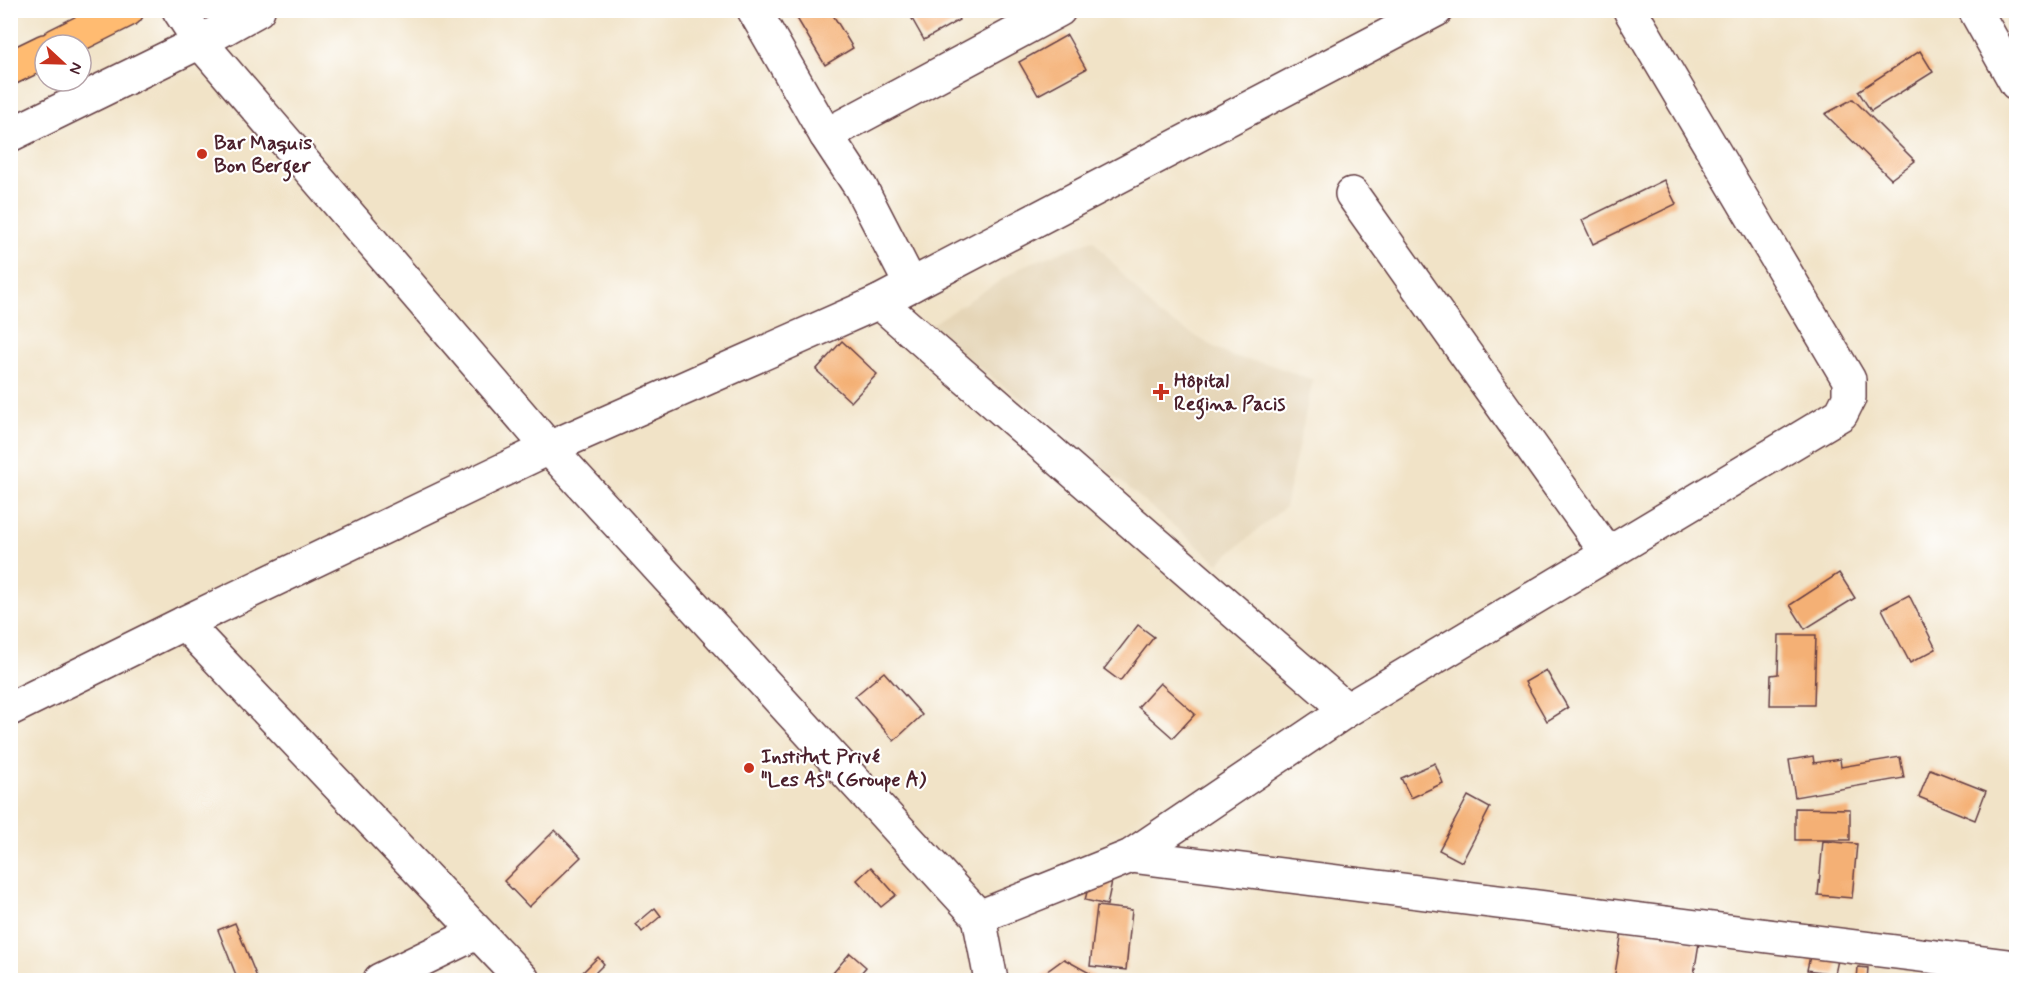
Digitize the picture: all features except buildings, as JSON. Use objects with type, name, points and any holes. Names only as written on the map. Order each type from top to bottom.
[{"type":"highway","points":[[81,33],[127,10]]},
{"type":"highway","points":[[10,68],[33,57]]},
{"type":"street","points":[[179,10],[200,42],[549,448],[979,917],[991,981]]},
{"type":"street","points":[[10,135],[200,42],[258,10]]},
{"type":"street","points":[[754,10],[826,135],[861,188],[911,285]]},
{"type":"street","points":[[826,135],[1059,10]]},
{"type":"street","points":[[10,709],[549,448],[879,302],[1436,10]]},
{"type":"street","points":[[979,917],[1131,856],[1347,710],[1841,414],[1849,398],[1849,380],[1630,10]]},
{"type":"street","points":[[1974,10],[2016,83]]},
{"type":"street","points":[[1352,194],[1607,553]]},
{"type":"street","points":[[879,302],[1347,710]]},
{"type":"street","points":[[184,623],[523,981]]},
{"type":"street","points":[[1131,856],[2016,967]]},
{"type":"street","points":[[380,981],[476,933]]},
{"type":"shaded area","name":"Hôpital Regina Pacis","points":[[1093,240],[1157,314],[1232,357],[1268,364],[1313,380],[1285,507],[1218,563],[1028,404],[926,328],[1025,265]]},
{"type":"place","name":"Bar Maquis Bon Berger","points":[[202,154]]},
{"type":"place","name":"Hôpital Regina Pacis","points":[[1161,392]]},
{"type":"place","name":"Institut Privé \"Les As\" (Groupe A)","points":[[749,768]]}]
